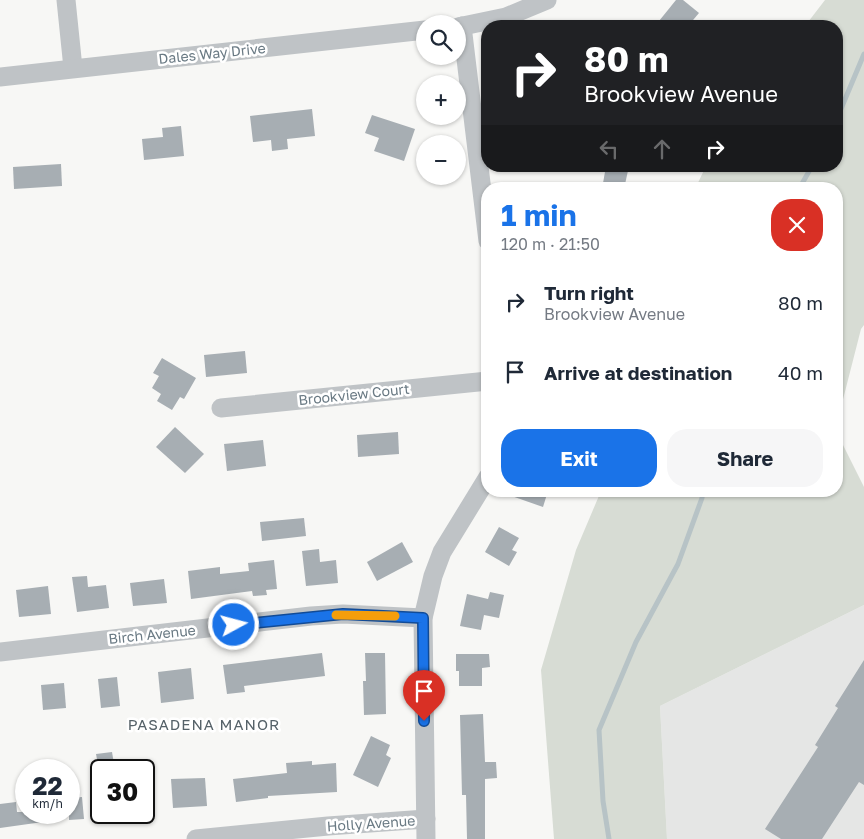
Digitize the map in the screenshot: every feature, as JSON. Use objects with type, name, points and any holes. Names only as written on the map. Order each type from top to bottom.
[{"type":"street","points":[[66,0],[73,68]]},
{"type":"street","points":[[491,20],[506,17],[547,0]]},
{"type":"street","points":[[466,25],[481,22]]},
{"type":"street","name":"Dales Way Drive","points":[[0,77],[416,31]]},
{"type":"street","points":[[465,65],[481,187]]},
{"type":"street","name":"Brookview Court","points":[[221,408],[481,382]]},
{"type":"street","points":[[426,839],[423,618],[433,576],[442,552],[481,488]]},
{"type":"street","name":"Birch Avenue","points":[[0,652],[335,615],[423,618]]},
{"type":"street","name":"Holly Avenue","points":[[196,839],[328,826],[426,820]]},
{"type":"shaded area","points":[[825,0],[864,0],[864,325],[861,329],[843,399],[843,182],[698,182],[703,172],[843,172],[843,20],[810,20]]},
{"type":"shaded area","points":[[843,445],[864,487],[864,605],[660,706],[667,839],[554,839],[541,670],[576,550],[598,497],[843,497]]},
{"type":"shaded area","points":[[864,605],[864,839],[667,839],[660,706]]},
{"type":"building","points":[[676,0],[683,0],[699,13],[693,20],[660,20]]},
{"type":"building","points":[[312,109],[315,136],[287,139],[288,149],[272,151],[271,140],[253,142],[250,116]]},
{"type":"building","points":[[372,115],[415,129],[404,161],[374,151],[379,138],[365,133]]},
{"type":"building","points":[[181,126],[184,156],[144,160],[142,139],[163,137],[162,128]]},
{"type":"building","points":[[61,164],[62,186],[14,189],[13,167]]},
{"type":"building","points":[[605,172],[628,172],[626,182],[603,182]]},
{"type":"building","points":[[245,351],[247,373],[206,377],[204,355]]},
{"type":"building","points":[[162,358],[196,378],[184,399],[180,397],[172,410],[157,401],[161,394],[152,388],[159,376],[153,373]]},
{"type":"building","points":[[175,427],[204,454],[185,473],[156,447]]},
{"type":"building","points":[[398,432],[399,454],[358,457],[357,435]]},
{"type":"building","points":[[263,440],[266,466],[227,471],[224,444]]},
{"type":"building","points":[[514,497],[546,497],[543,507]]},
{"type":"building","points":[[304,518],[306,536],[262,541],[260,522]]},
{"type":"building","points":[[499,527],[519,538],[512,550],[517,552],[509,566],[485,552]]},
{"type":"building","points":[[402,542],[413,562],[377,581],[367,562]]},
{"type":"building","points":[[319,549],[320,562],[336,560],[338,583],[306,586],[302,551]]},
{"type":"building","points":[[274,560],[277,589],[266,590],[267,595],[253,596],[252,591],[191,599],[188,571],[220,567],[220,574],[249,571],[248,563]]},
{"type":"building","points":[[87,576],[88,587],[106,585],[109,608],[77,612],[72,577]]},
{"type":"building","points":[[164,579],[167,603],[133,606],[130,583]]},
{"type":"building","points":[[48,586],[51,614],[19,617],[16,590]]},
{"type":"building","points":[[490,592],[504,595],[499,618],[484,615],[481,630],[460,626],[467,594],[488,599]]},
{"type":"building","points":[[322,653],[325,676],[244,686],[245,692],[227,694],[223,665]]},
{"type":"building","points":[[365,653],[385,653],[386,714],[364,715],[363,681],[366,681]]},
{"type":"building","points":[[456,654],[489,654],[490,667],[482,668],[482,686],[459,686],[459,671],[456,671]]},
{"type":"building","points":[[864,660],[864,785],[859,782],[822,839],[781,839],[765,829],[818,747],[815,745],[838,708],[835,706]]},
{"type":"building","points":[[191,668],[194,699],[161,703],[158,672]]},
{"type":"building","points":[[117,677],[120,706],[101,708],[98,679]]},
{"type":"building","points":[[64,683],[66,708],[43,710],[41,685]]},
{"type":"building","points":[[483,714],[485,762],[496,762],[497,778],[485,779],[485,839],[467,839],[466,795],[462,795],[460,715]]},
{"type":"building","points":[[371,736],[390,745],[386,755],[391,758],[378,787],[353,775]]},
{"type":"building","points":[[112,752],[113,759],[97,759],[96,754]]},
{"type":"building","points":[[312,761],[312,765],[336,763],[337,792],[268,796],[268,798],[236,802],[233,779],[287,773],[286,763]]},
{"type":"building","points":[[205,778],[207,806],[173,808],[171,779]]},
{"type":"building","points":[[80,797],[82,797],[84,819],[80,819]]},
{"type":"building","points":[[15,802],[15,824],[28,824],[0,828],[0,804]]},
{"type":"waterway","points":[[843,104],[864,54]]},
{"type":"waterway","points":[[803,182],[809,172]]},
{"type":"waterway","points":[[609,839],[603,801],[599,730],[636,642],[678,564],[702,497]]},
{"type":"slow traffic","points":[[336,615],[395,616]]},
{"type":"district","name":"PASADENA MANOR","points":[[204,724]]},
{"type":"route","points":[[234,625],[343,614],[423,618],[424,721]]}]
